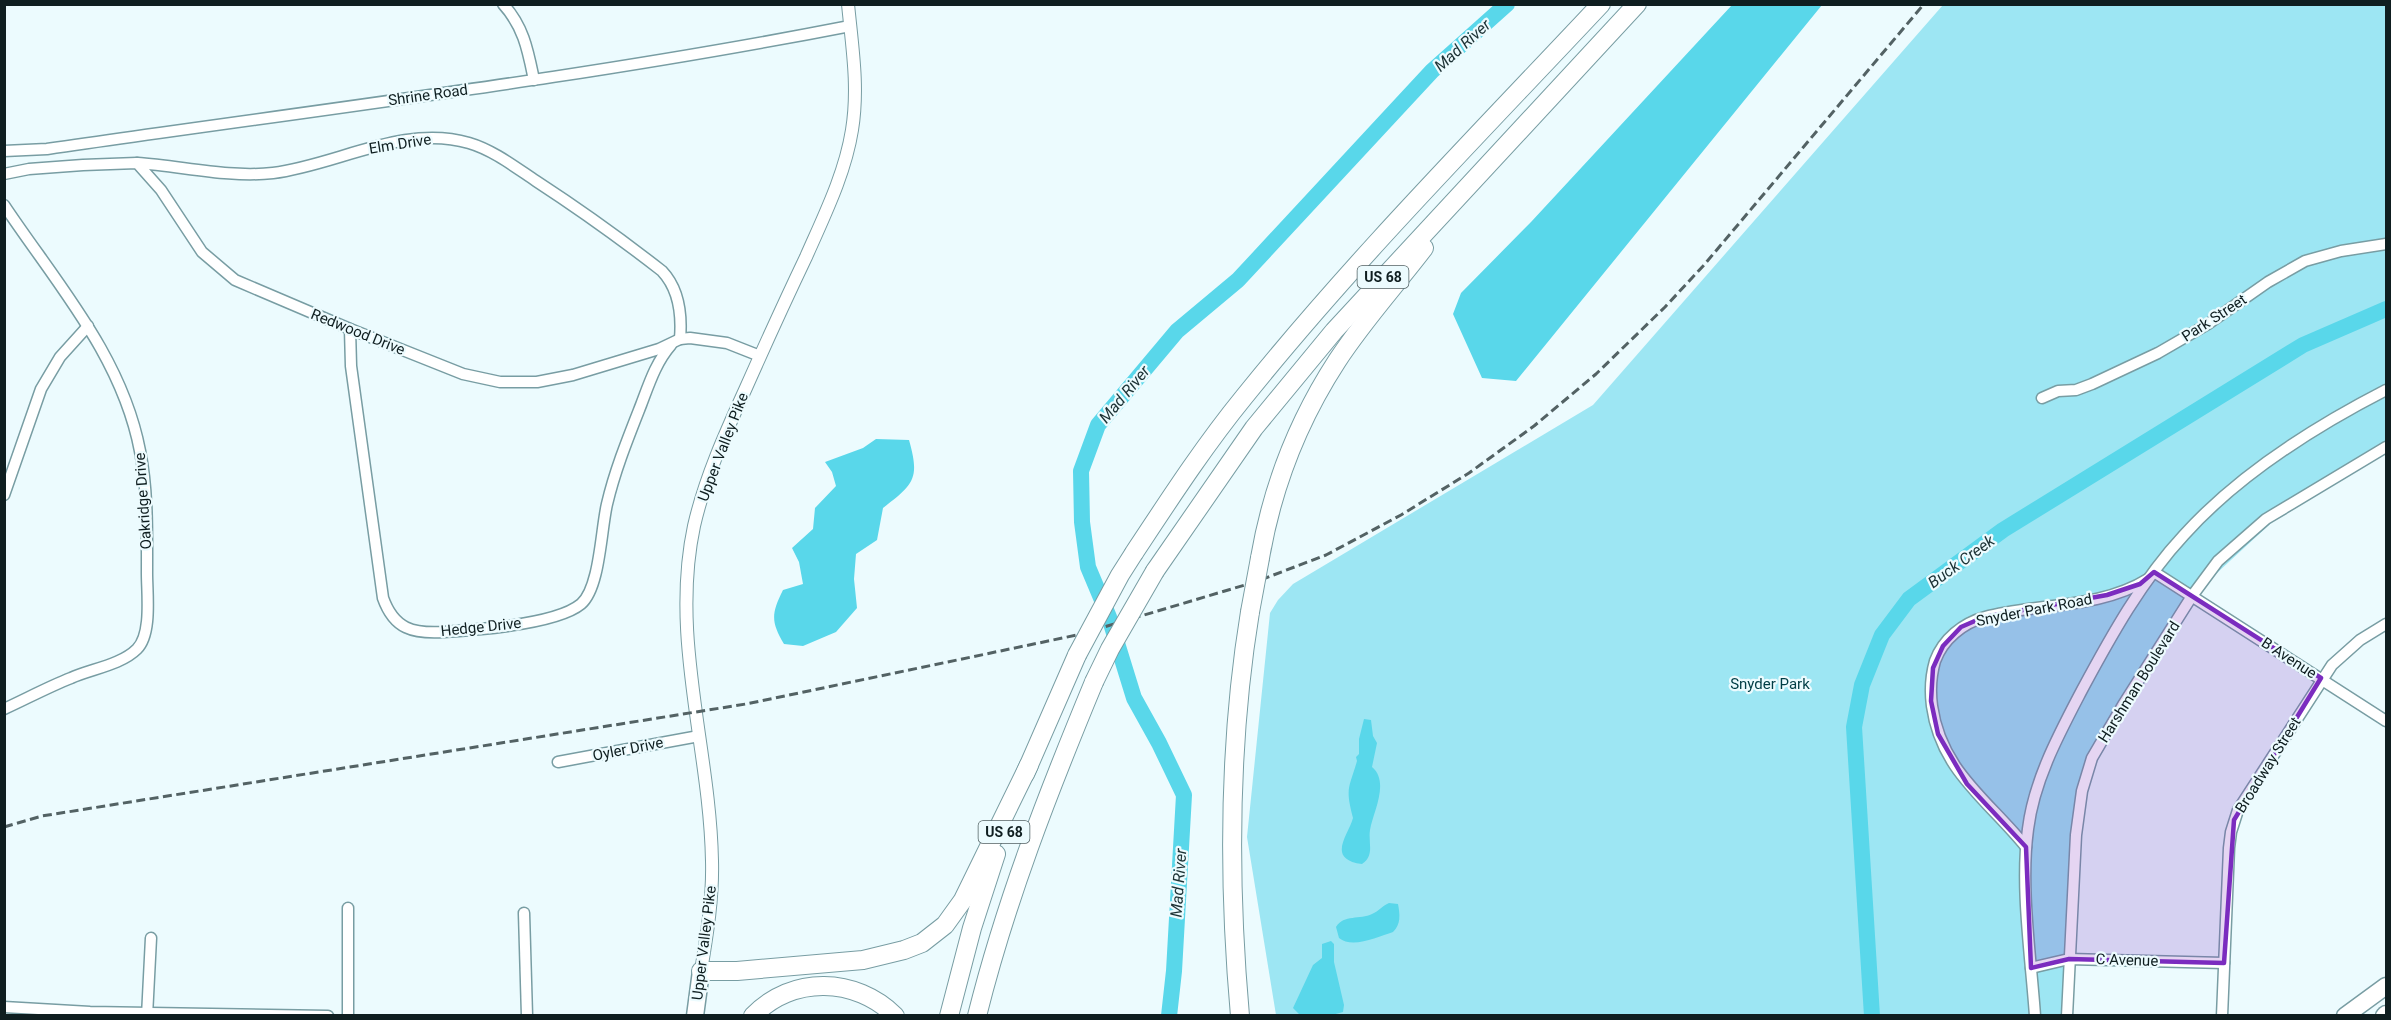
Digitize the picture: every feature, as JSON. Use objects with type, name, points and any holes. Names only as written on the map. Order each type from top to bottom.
[{"type":"highway","name":"US 68","points":[[949,1016],[972,928],[994,858],[1029,765],[1077,655],[1114,585],[1134,553],[1214,436],[1272,362],[1390,229],[1601,4]]},
{"type":"highway","name":"US 68","points":[[977,1016],[1018,873],[1040,813],[1094,682],[1110,649],[1155,571],[1221,473],[1294,378],[1383,277],[1637,4]]},
{"type":"highway","points":[[1240,1016],[1233,908],[1232,815],[1239,696],[1264,531],[1284,465],[1316,396],[1336,362],[1367,319],[1497,154]]},
{"type":"highway","points":[[701,971],[768,969],[863,960],[922,943],[945,925],[963,900],[1029,765]]},
{"type":"highway","points":[[753,1016],[773,999],[803,987],[816,985],[845,987],[862,993],[877,1001],[895,1016]]},
{"type":"main road","name":"Upper Valley Pike","points":[[695,1016],[701,971]]},
{"type":"main road","points":[[2345,1016],[2386,986]]},
{"type":"street","points":[[503,4],[524,35],[534,80]]},
{"type":"street","name":"Upper Valley Pike","points":[[701,971],[710,916],[712,860],[689,657],[687,620],[690,553],[694,526],[712,466],[821,222],[847,154],[855,110],[855,68],[848,4]]},
{"type":"street","name":"Shrine Road","points":[[4,151],[47,149],[534,80],[726,50],[850,26]]},
{"type":"street","name":"Elm Drive","points":[[137,163],[250,175],[295,169],[362,150],[406,141],[437,139],[470,143],[505,161],[573,205],[662,271],[671,282],[675,292],[681,319],[676,341]]},
{"type":"street","points":[[4,174],[83,165],[137,163]]},
{"type":"street","name":"Redwood Drive","points":[[137,163],[161,190],[202,252],[220,270],[235,280],[463,374],[480,379],[521,383],[573,375],[658,349],[676,341],[704,339],[727,343],[760,356]]},
{"type":"street","name":"Oakridge Drive","points":[[4,205],[88,326],[120,386],[141,452],[146,514],[145,633],[137,649],[125,657],[70,678],[4,709]]},
{"type":"street","name":"Park Street","points":[[2042,398],[2058,391],[2076,390],[2092,384],[2158,352],[2208,324],[2268,282],[2305,261],[2341,251],[2386,244]]},
{"type":"street","points":[[4,495],[41,389],[60,357],[88,326]]},
{"type":"street","name":"Hedge Drive","points":[[350,329],[351,366],[383,598],[387,609],[399,624],[416,631],[436,632],[548,619],[568,612],[586,600],[594,575],[613,480],[662,354],[676,341]]},
{"type":"street","name":"Snyder Park Road","points":[[2035,1016],[2026,847],[2032,808],[2050,753],[2092,671],[2152,574],[2199,519],[2262,467],[2339,416],[2386,390]]},
{"type":"street","name":"Harshman Boulevard","points":[[2067,1016],[2076,835],[2087,772],[2092,758],[2192,596],[2218,561],[2266,519],[2386,447]]},
{"type":"street","name":"Snyder Park Road","points":[[2026,847],[1967,784],[1945,750],[1938,734],[1931,701],[1931,683],[1936,657],[1951,636],[1961,627],[1977,620],[2090,599],[2129,588],[2152,574]]},
{"type":"street","name":"B Avenue","points":[[2152,574],[2192,596],[2386,721]]},
{"type":"street","name":"Broadway Street","points":[[2222,1016],[2229,848],[2238,810],[2321,678],[2353,646],[2386,624]]},
{"type":"street","name":"Oyler Drive","points":[[558,762],[699,736]]},
{"type":"street","points":[[348,908],[348,1016]]},
{"type":"street","points":[[524,913],[527,1016]]},
{"type":"street","points":[[148,1014],[151,938]]},
{"type":"street","name":"C Avenue","points":[[2031,968],[2069,959],[2224,963]]},
{"type":"street","points":[[4,1007],[148,1014],[328,1016]]},
{"type":"highlighted area","points":[[2154,572],[2321,678],[2234,820],[2224,963],[2069,959],[2031,968],[2026,847],[1967,784],[1938,734],[1931,701],[1933,668],[1943,646],[1961,627],[1984,617],[2107,595],[2140,584]]},
{"type":"green space","name":"Snyder Park","points":[[1943,5],[2386,5],[2386,447],[2296,500],[2192,596],[2092,758],[2073,871],[2067,1015],[1276,1015],[1247,837],[1270,613],[1278,600],[1293,584],[1593,405]]},
{"type":"shaded area","points":[[1732,5],[1822,5],[1516,381],[1482,378],[1453,314],[1461,293],[1531,222]]},
{"type":"shaded area","points":[[876,439],[909,440],[914,472],[912,480],[902,493],[883,508],[877,540],[856,554],[854,579],[857,608],[836,632],[803,646],[784,644],[775,624],[776,605],[783,590],[803,584],[799,562],[792,548],[813,529],[815,508],[836,486],[832,472],[825,462],[863,448]]},
{"type":"shaded area","points":[[1364,719],[1371,720],[1373,736],[1377,743],[1372,767],[1380,781],[1380,789],[1370,830],[1370,853],[1362,864],[1345,857],[1342,846],[1353,818],[1349,788],[1357,761],[1356,757],[1359,754],[1359,739]]},
{"type":"shaded area","points":[[1389,903],[1398,904],[1399,908],[1399,923],[1393,932],[1358,942],[1344,941],[1339,938],[1336,927],[1343,920],[1372,914]]},
{"type":"shaded area","points":[[1331,941],[1334,944],[1334,962],[1344,1005],[1343,1012],[1332,1015],[1300,1015],[1293,1008],[1313,965],[1322,958],[1322,944]]},
{"type":"waterway","name":"Mad River","points":[[1169,1016],[1174,971],[1184,795],[1134,698],[1109,617],[1088,567],[1082,522],[1081,471],[1098,425],[1177,331],[1238,280],[1432,71],[1507,4]]},
{"type":"waterway","name":"Buck Creek","points":[[1872,1016],[1854,727],[1862,685],[1882,635],[1909,599],[2003,530],[2303,345],[2386,309]]},
{"type":"railway","points":[[4,827],[42,816],[746,704],[1077,635],[1255,582],[1326,555],[1401,515],[1469,473],[1534,426],[1596,374],[1665,307],[1704,265],[1924,4]]}]
